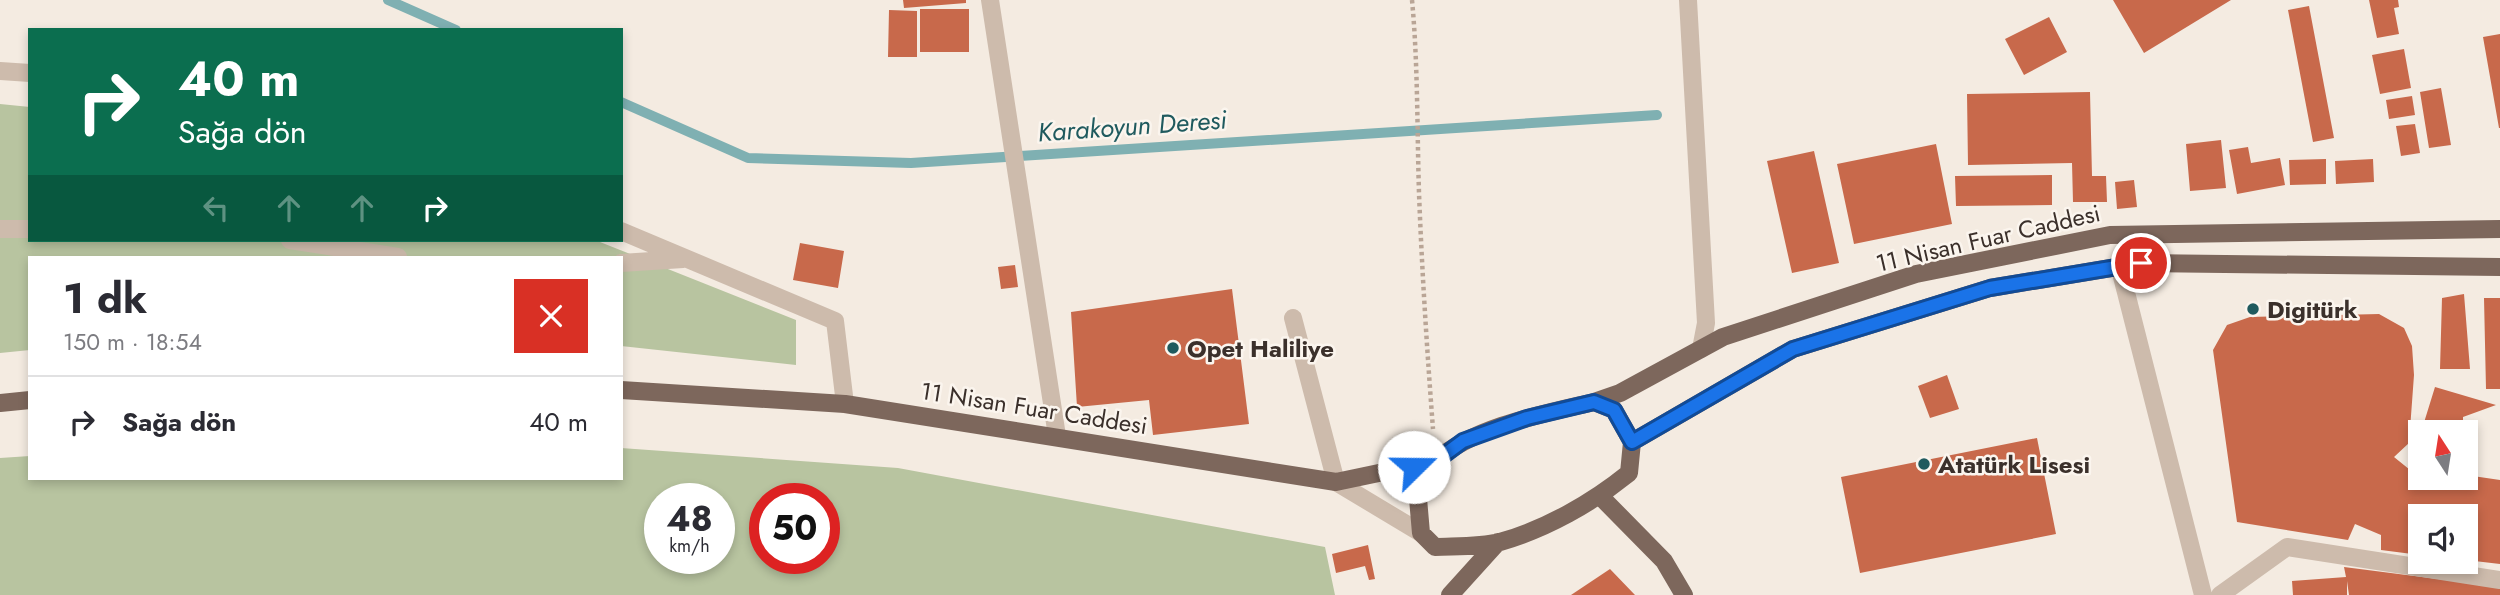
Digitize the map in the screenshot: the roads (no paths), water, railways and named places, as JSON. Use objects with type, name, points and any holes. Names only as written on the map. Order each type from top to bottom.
[{"type":"main road","name":"11 Nisan Fuar Caddesi","points":[[623,390],[845,404],[1336,482],[1436,461],[1463,441],[1527,418],[1620,393],[1723,337],[1916,274],[2110,235],[2500,229]]},
{"type":"main road","name":"11 Nisan Fuar Caddesi","points":[[1632,442],[1793,349],[1990,288],[2141,263],[2500,267]]},
{"type":"main road","points":[[0,403],[28,400]]},
{"type":"main road","points":[[1436,461],[1417,487],[1421,533],[1435,547],[1498,542],[1535,528],[1600,496],[1629,473],[1632,442],[1614,410],[1594,402]]},
{"type":"main road","points":[[1600,496],[1664,561],[1684,595]]},
{"type":"main road","points":[[1450,595],[1498,542]]},
{"type":"street","points":[[990,0],[1057,436]]},
{"type":"street","points":[[1688,0],[1706,323],[1701,349]]},
{"type":"street","points":[[0,71],[28,73]]},
{"type":"street","points":[[0,229],[28,229]]},
{"type":"street","points":[[623,232],[835,321],[845,404]]},
{"type":"street","points":[[303,242],[392,256]]},
{"type":"street","points":[[623,262],[687,259]]},
{"type":"street","points":[[2119,265],[2203,595]]},
{"type":"street","points":[[1293,318],[1336,482],[1421,533]]},
{"type":"street","points":[[2220,595],[2287,547],[2500,580]]},
{"type":"waterway","name":"Karakoyun Deresi","points":[[388,0],[451,28]]},
{"type":"waterway","name":"Karakoyun Deresi","points":[[623,103],[748,158],[911,163],[1657,115]]},
{"type":"place","name":"Digitürk","points":[[2253,309]]},
{"type":"place","name":"Opet Haliliye","points":[[1173,348]]},
{"type":"place","name":"Atatürk Lisesi","points":[[1924,464]]}]
